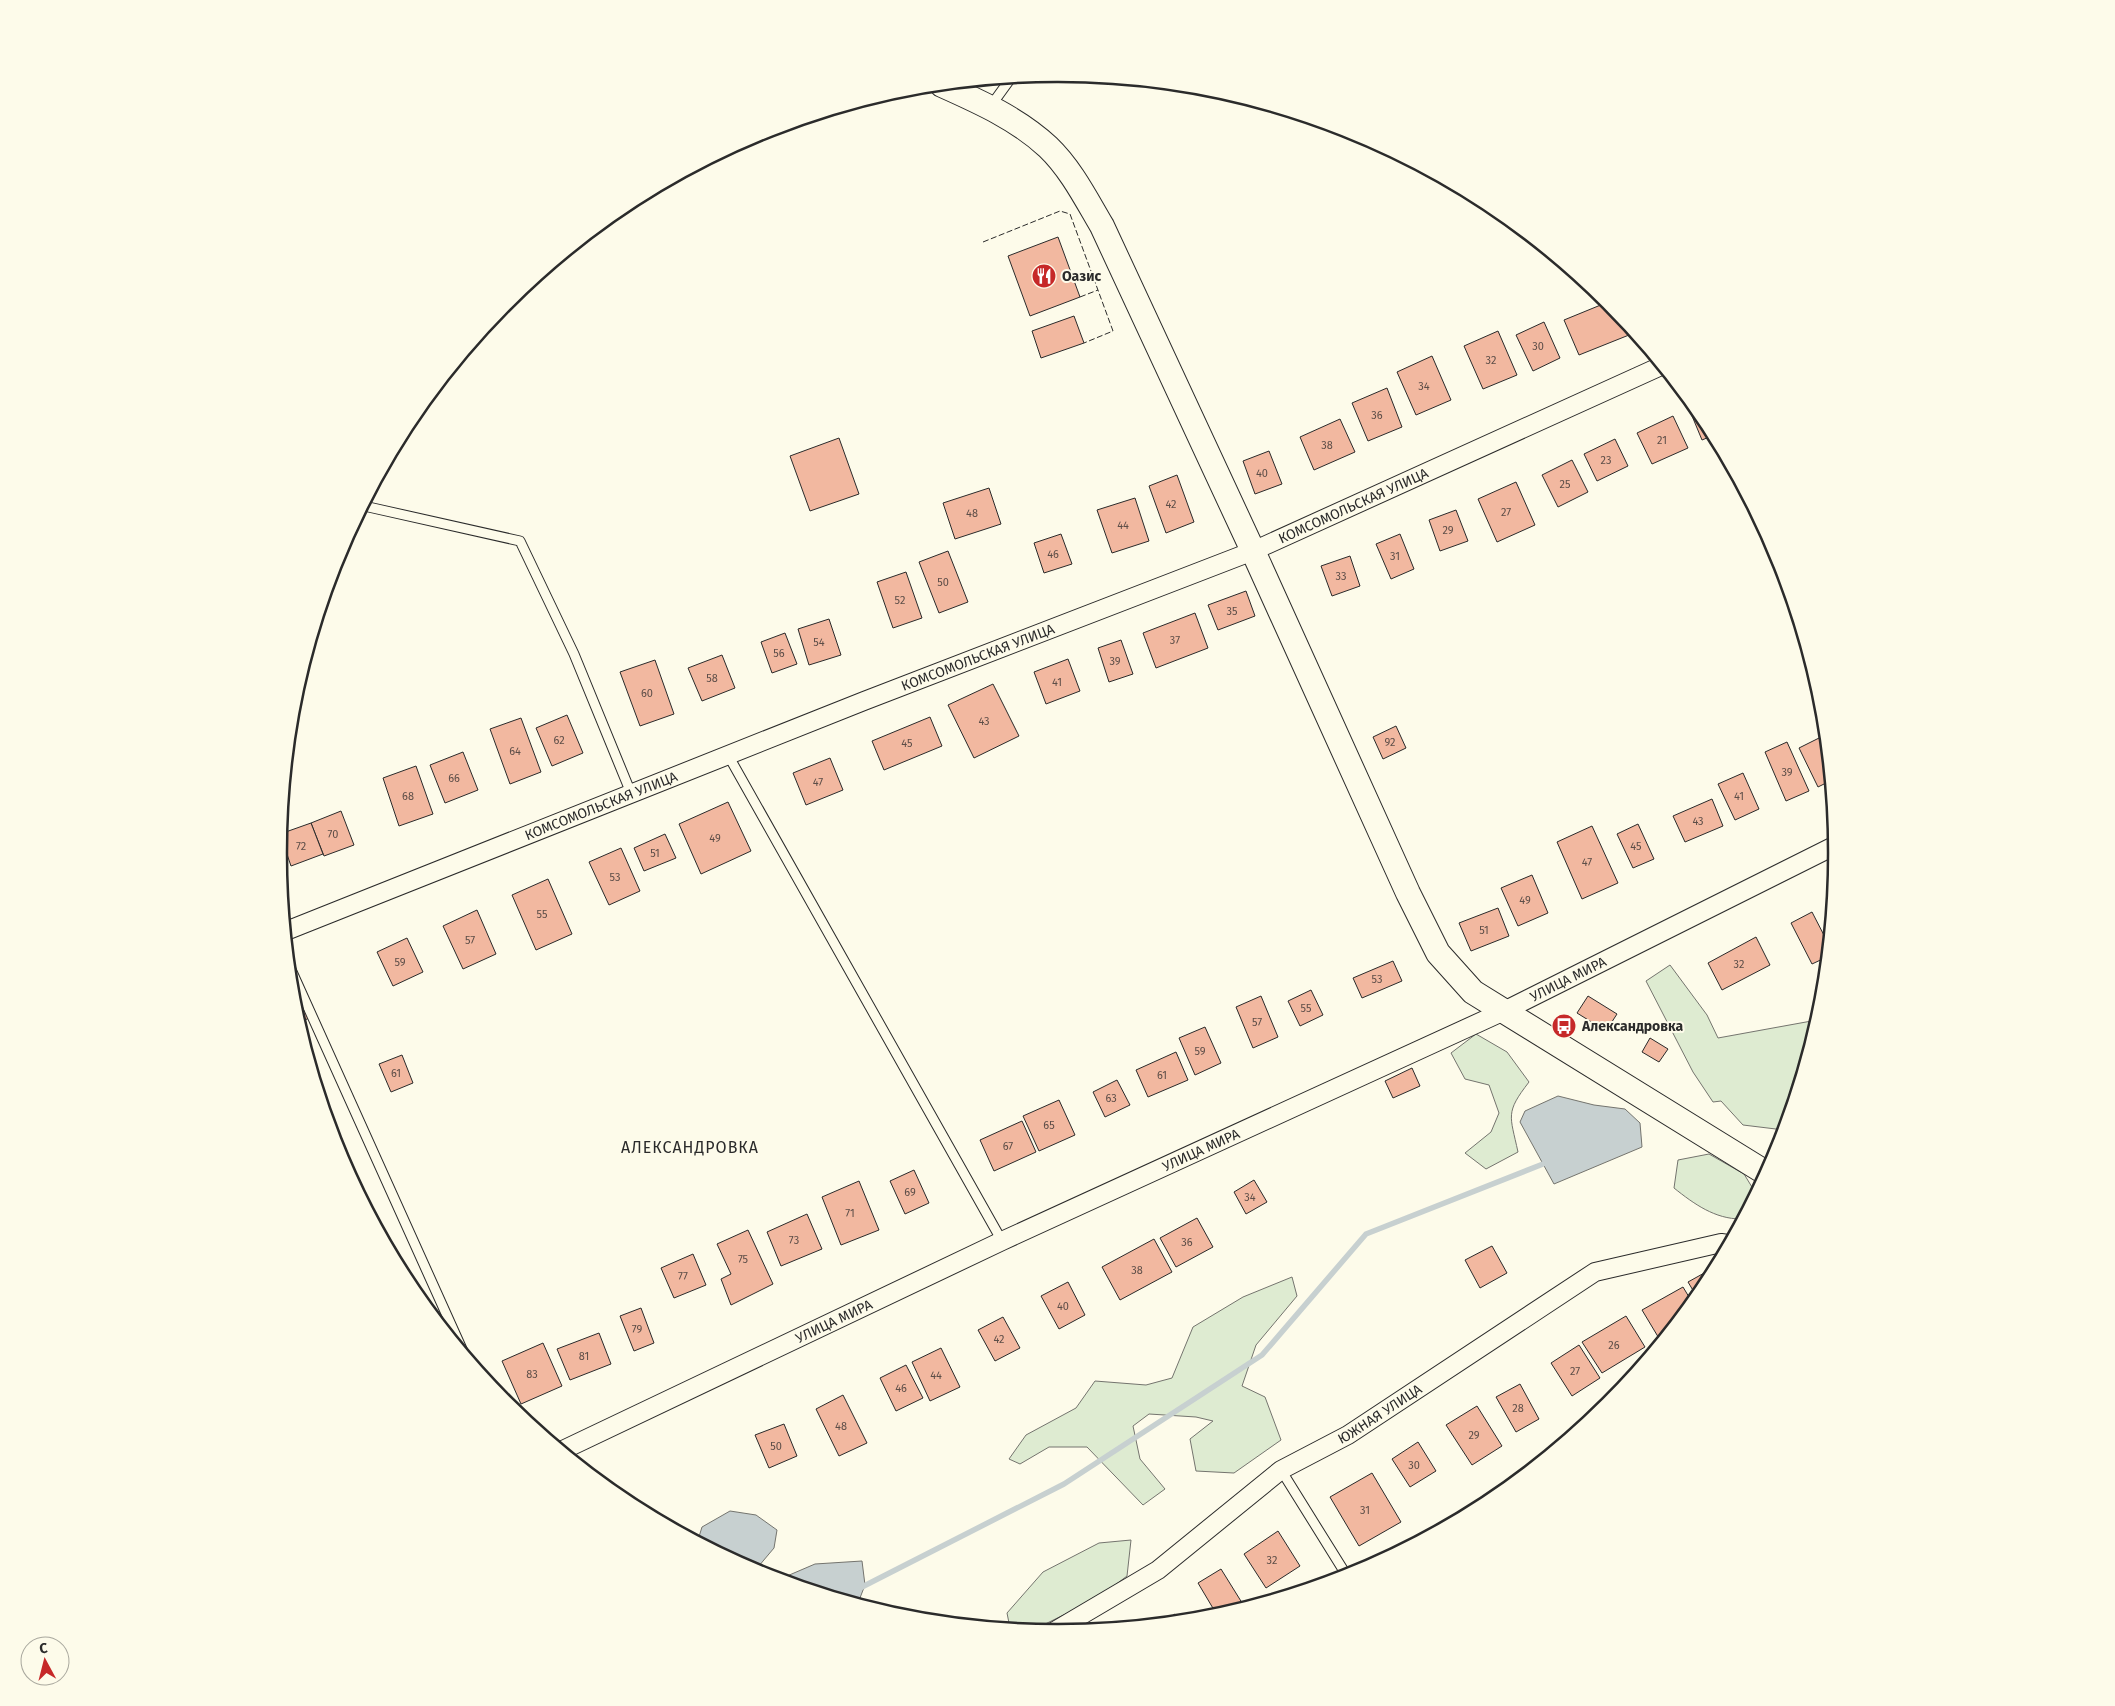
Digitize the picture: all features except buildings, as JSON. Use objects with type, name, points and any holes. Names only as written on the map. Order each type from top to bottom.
[{"type":"main road","points":[[952,90],[990,107],[1021,126],[1049,148],[1074,179],[1102,226],[1253,551],[1408,893],[1438,953],[1473,992],[1502,1012],[1760,1169]]},
{"type":"street","name":"КОМСОМОЛЬСКАЯ УЛИЦА","points":[[292,929],[728,755],[1253,551],[1656,368]]},
{"type":"street","name":"УЛИЦА МИРА","points":[[568,1448],[1002,1241],[1502,1012],[1828,849]]},
{"type":"street","name":"ЮЖНАЯ УЛИЦА","points":[[1067,1624],[1158,1570],[1281,1470],[1348,1435],[1595,1272],[1722,1243]]},
{"type":"lane","points":[[990,107],[1007,84]]},
{"type":"lane","points":[[369,507],[520,541],[574,654],[632,793]]},
{"type":"lane","points":[[728,755],[1002,1241]]},
{"type":"lane","points":[[300,989],[455,1332]]},
{"type":"lane","points":[[1281,1470],[1342,1569]]},
{"type":"green space","points":[[1670,965],[1707,1015],[1718,1038],[1809,1021],[1802,1052],[1776,1129],[1743,1125],[1721,1101],[1713,1102],[1693,1072],[1646,981]]},
{"type":"green space","points":[[1476,1034],[1507,1052],[1529,1082],[1521,1092],[1513,1108],[1512,1122],[1518,1152],[1486,1169],[1465,1153],[1491,1132],[1499,1113],[1489,1085],[1465,1079],[1451,1053]]},
{"type":"green space","points":[[1709,1154],[1744,1174],[1752,1187],[1736,1218],[1705,1210],[1674,1188],[1678,1160]]},
{"type":"green space","points":[[1292,1277],[1297,1296],[1256,1345],[1242,1386],[1265,1397],[1281,1440],[1234,1473],[1196,1471],[1190,1439],[1213,1421],[1196,1417],[1149,1414],[1133,1426],[1140,1459],[1165,1489],[1143,1505],[1087,1447],[1049,1447],[1020,1464],[1009,1459],[1026,1435],[1076,1408],[1095,1381],[1146,1385],[1172,1378],[1193,1327],[1243,1297]]},
{"type":"green space","points":[[1131,1540],[1127,1576],[1098,1598],[1046,1624],[1009,1622],[1007,1613],[1043,1572],[1099,1543]]},
{"type":"shaded area","points":[[1558,1096],[1594,1105],[1625,1109],[1640,1123],[1642,1147],[1554,1184],[1520,1122],[1525,1111]]},
{"type":"shaded area","points":[[730,1511],[756,1515],[777,1530],[774,1548],[761,1564],[700,1535],[702,1527]]},
{"type":"shaded area","points":[[862,1561],[865,1585],[860,1598],[789,1575],[815,1564]]},
{"type":"waterway","points":[[860,1588],[1064,1484],[1262,1355],[1366,1234],[1543,1164]]},
{"type":"fence","points":[[983,242],[1060,211],[1070,214],[1113,331],[1084,343]]},
{"type":"fence","points":[[1080,297],[1098,290]]},
{"type":"place","name":"Оазис","points":[[1044,276]]},
{"type":"place","name":"Александровка","points":[[1564,1026]]},
{"type":"district","name":"АЛЕКСАНДРОВКА","points":[[690,1147]]}]
